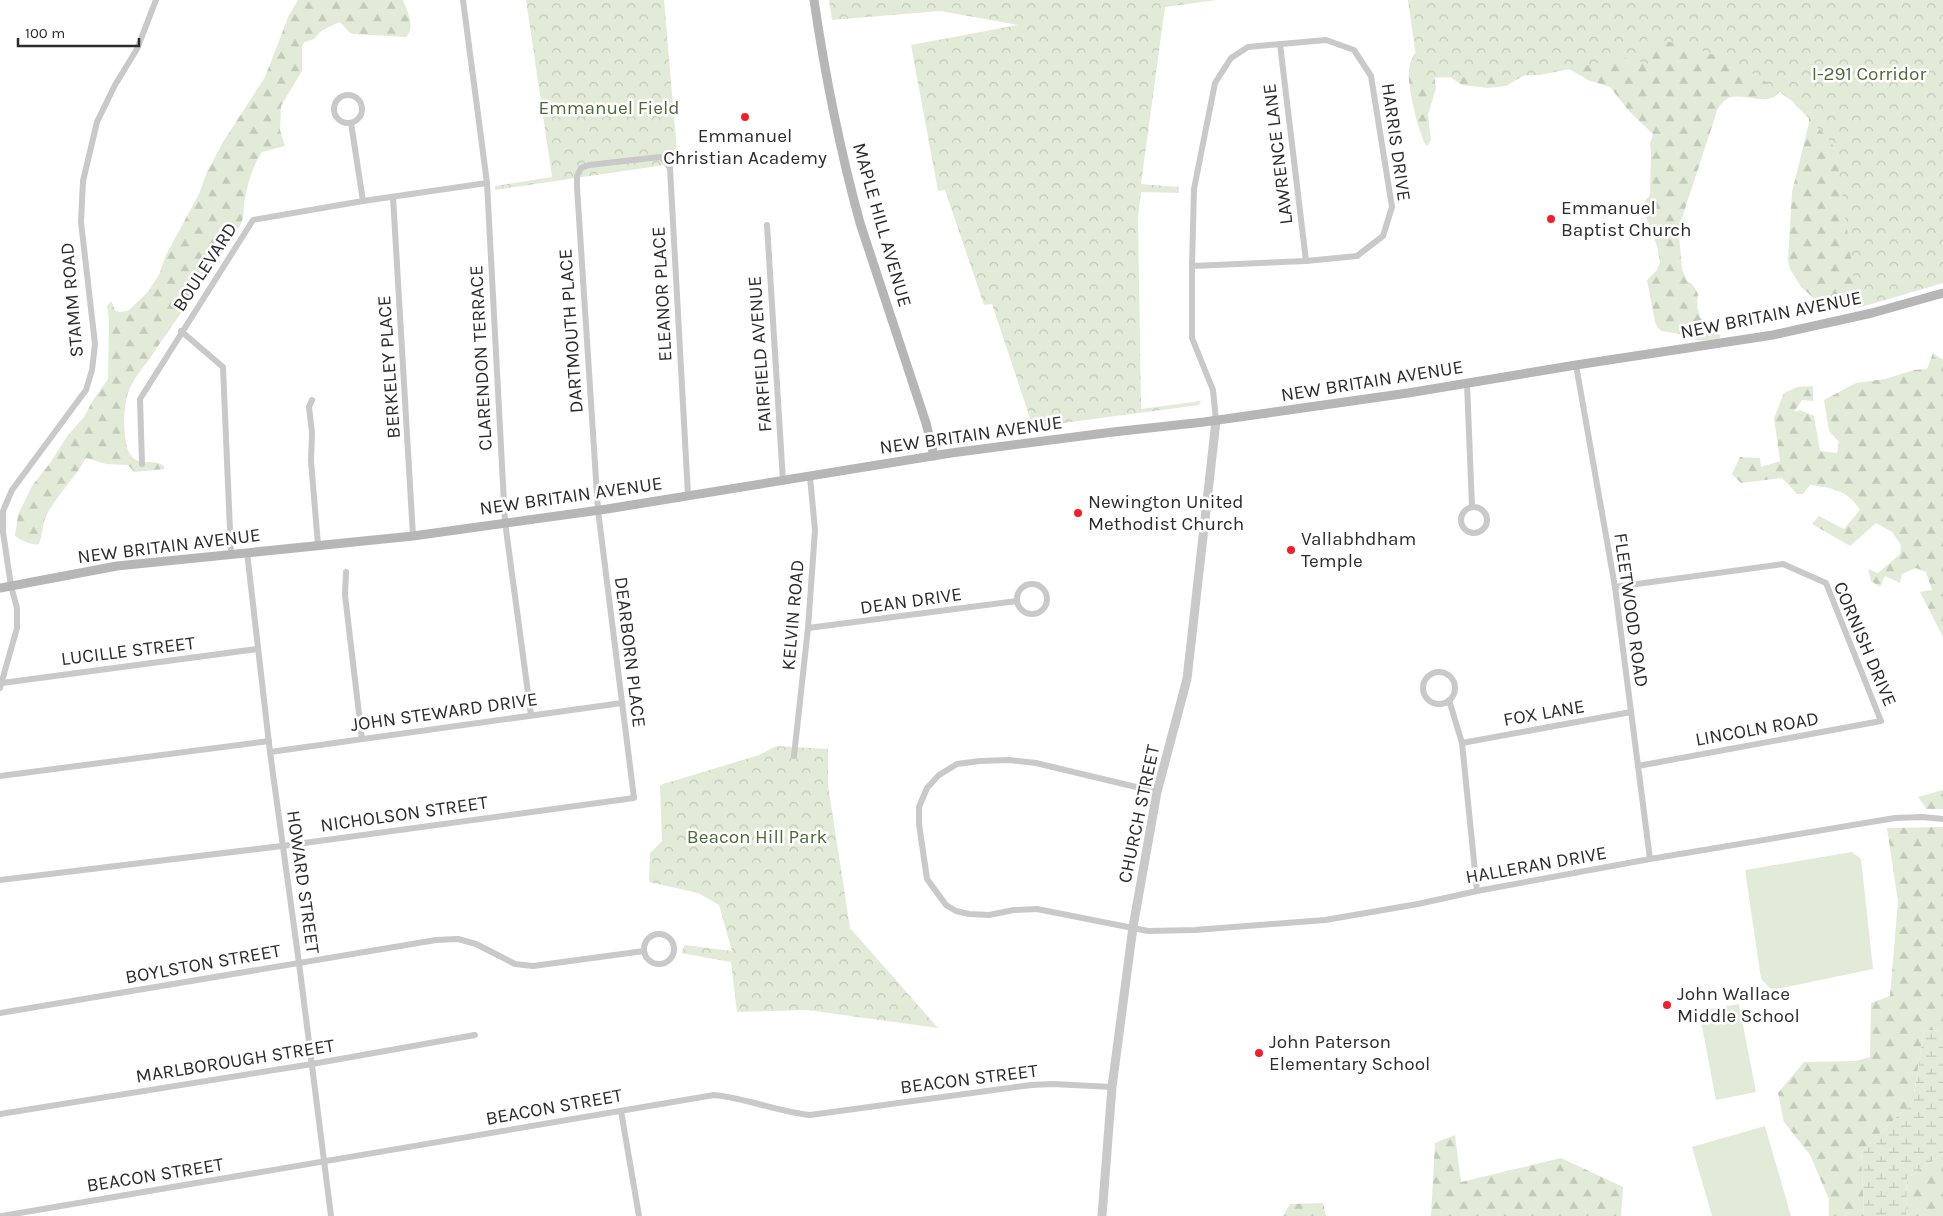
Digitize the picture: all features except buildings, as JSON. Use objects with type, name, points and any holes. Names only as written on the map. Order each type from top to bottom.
[{"type":"main road","name":"MAPLE HILL AVENUE","points":[[814,0],[836,122],[852,192],[863,232],[921,406],[934,456]]},
{"type":"main road","name":"NEW BRITAIN AVENUE","points":[[0,588],[117,566],[413,536],[598,510],[934,456],[1216,421],[1390,396],[1576,365],[1773,336],[1872,313],[1943,293]]},
{"type":"street","name":"STAMM ROAD","points":[[1,686],[17,628],[17,608],[11,586],[3,532],[3,511],[12,490],[86,390],[92,370],[95,344],[80,222],[83,181],[97,122],[115,85],[137,49],[156,0]]},
{"type":"street","name":"CLARENDON TERRACE","points":[[463,0],[487,183],[504,522],[531,715]]},
{"type":"street","name":"HARRIS DRIVE","points":[[1192,266],[1306,261],[1357,256],[1383,236],[1392,207],[1371,76],[1354,50],[1326,40],[1248,47],[1231,58],[1216,83],[1194,189],[1192,266],[1192,338],[1213,390],[1216,421]]},
{"type":"street","name":"LAWRENCE LANE","points":[[1280,44],[1306,261]]},
{"type":"street","points":[[347,94],[355,96],[362,107],[359,119],[351,123],[339,120],[334,109],[336,101],[347,94]]},
{"type":"street","points":[[351,123],[363,201]]},
{"type":"street","name":"ELEANOR PLACE","points":[[597,164],[660,157],[670,168],[688,495]]},
{"type":"street","name":"DARTMOUTH PLACE","points":[[597,164],[581,168],[577,186],[598,510]]},
{"type":"street","name":"BOULEVARD","points":[[142,464],[140,399],[181,331],[253,220],[363,201],[487,183]]},
{"type":"street","name":"BERKELEY PLACE","points":[[393,197],[413,536]]},
{"type":"street","name":"FAIRFIELD AVENUE","points":[[766,225],[782,481]]},
{"type":"street","points":[[181,331],[223,367],[231,554]]},
{"type":"street","name":"FLEETWOOD ROAD","points":[[1576,365],[1614,587],[1650,859]]},
{"type":"street","points":[[1467,383],[1472,507]]},
{"type":"street","points":[[312,400],[309,406],[312,438],[311,461],[318,545]]},
{"type":"street","name":"CHURCH STREET","points":[[1102,1216],[1112,1087],[1133,927],[1157,792],[1187,679],[1216,421]]},
{"type":"street","name":"KELVIN ROAD","points":[[794,756],[808,628],[815,530],[810,477]]},
{"type":"street","points":[[1472,507],[1480,509],[1486,515],[1484,527],[1472,532],[1465,529],[1461,521],[1462,514],[1472,507]]},
{"type":"street","name":"DEARBORN PLACE","points":[[598,510],[634,798]]},
{"type":"street","name":"HOWARD STREET","points":[[247,552],[270,752],[331,1216]]},
{"type":"street","name":"CORNISH DRIVE","points":[[1614,587],[1783,564],[1826,583],[1881,721]]},
{"type":"street","points":[[346,572],[345,595],[362,739]]},
{"type":"street","points":[[1028,584],[1038,585],[1046,596],[1045,606],[1042,610],[1033,614],[1024,612],[1017,601],[1020,590],[1028,584]]},
{"type":"street","name":"DEAN DRIVE","points":[[808,628],[1017,601]]},
{"type":"street","name":"LUCILLE STREET","points":[[1,686],[257,649]]},
{"type":"street","points":[[1449,700],[1444,703],[1434,703],[1426,697],[1423,687],[1427,677],[1436,672],[1441,672],[1453,681],[1454,691],[1449,700],[1462,743],[1477,890]]},
{"type":"street","name":"JOHN STEWARD DRIVE","points":[[270,752],[622,703]]},
{"type":"street","name":"FOX LANE","points":[[1462,743],[1631,712]]},
{"type":"street","name":"LINCOLN ROAD","points":[[1638,766],[1881,721]]},
{"type":"street","points":[[0,776],[269,741]]},
{"type":"street","name":"HALLERAN DRIVE","points":[[1157,792],[1036,763],[1009,760],[980,760],[957,764],[939,775],[927,788],[919,807],[918,824],[927,879],[946,905],[956,911],[989,915],[1014,910],[1037,909],[1148,931],[1196,930],[1320,920],[1418,904],[1477,890],[1650,859],[1895,818],[1922,817],[1943,819]]},
{"type":"street","name":"NICHOLSON STREET","points":[[0,880],[282,846],[634,798]]},
{"type":"street","points":[[657,934],[662,934],[670,939],[674,948],[671,956],[660,963],[648,959],[644,951],[646,942],[653,935],[657,934]]},
{"type":"street","name":"BOYLSTON STREET","points":[[0,1013],[436,940],[458,939],[476,944],[515,964],[533,966],[644,951]]},
{"type":"street","name":"MARLBOROUGH STREET","points":[[0,1114],[312,1064],[475,1035]]},
{"type":"street","name":"BEACON STREET","points":[[2,1216],[714,1095],[734,1097],[791,1114],[810,1115],[1032,1085],[1054,1084],[1112,1087]]},
{"type":"street","points":[[621,1111],[639,1216]]},
{"type":"green space","points":[[298,0],[403,0],[410,19],[409,33],[406,37],[353,34],[339,22],[321,31],[314,39],[305,42],[302,46],[302,71],[281,106],[280,130],[285,146],[262,152],[255,164],[248,184],[240,226],[138,374],[127,396],[124,422],[127,448],[130,454],[137,460],[160,464],[164,466],[164,469],[134,472],[128,465],[106,464],[86,458],[47,514],[39,544],[20,539],[15,536],[18,515],[32,486],[68,435],[84,417],[108,379],[109,318],[107,306],[111,301],[115,310],[119,312],[127,311],[147,293],[159,275],[166,255],[199,194],[207,172],[223,142],[265,77],[289,15]]},
{"type":"green space","name":"Emmanuel Field","points":[[526,0],[664,0],[678,163],[495,190],[495,186],[552,177]]},
{"type":"green space","points":[[829,0],[1217,0],[1165,7],[1141,184],[1179,187],[1179,193],[1141,192],[1138,217],[1141,409],[1201,401],[1199,405],[1033,427],[992,304],[984,305],[945,190],[938,191],[911,45],[1018,25],[940,11],[832,20]]},
{"type":"green space","name":"I-291 Corridor","points":[[1408,0],[1943,0],[1943,283],[1858,308],[1836,150],[1827,137],[1792,101],[1745,69],[1693,47],[1647,37],[1650,64],[1623,58],[1540,75],[1419,78]]},
{"type":"green space","points":[[1943,0],[1867,299],[1847,306],[1824,307],[1801,287],[1790,269],[1788,261],[1792,192],[1809,123],[1809,98],[1781,88],[1777,95],[1771,98],[1734,97],[1726,100],[1718,108],[1680,224],[1679,235],[1682,269],[1687,281],[1693,285],[1698,294],[1697,306],[1700,317],[1720,335],[1720,338],[1712,340],[1696,340],[1662,331],[1655,322],[1647,280],[1657,270],[1660,262],[1657,246],[1644,211],[1644,202],[1650,195],[1650,144],[1653,134],[1628,110],[1610,87],[1588,80],[1569,69],[1561,67],[1528,73],[1506,86],[1488,88],[1462,85],[1443,72],[1434,75],[1436,88],[1428,115],[1431,140],[1427,146],[1418,125],[1411,95],[1409,68],[1411,60],[1417,51]]},
{"type":"green space","points":[[1933,353],[1943,360],[1943,637],[1920,592],[1932,590],[1926,572],[1916,568],[1902,574],[1900,583],[1885,576],[1880,587],[1871,581],[1868,569],[1878,573],[1900,554],[1901,545],[1892,532],[1876,523],[1850,546],[1812,524],[1819,516],[1844,529],[1860,510],[1845,494],[1832,489],[1810,485],[1803,494],[1797,494],[1782,478],[1741,483],[1732,474],[1740,457],[1760,458],[1761,467],[1780,461],[1774,418],[1784,393],[1797,387],[1813,386],[1813,401],[1802,400],[1794,412],[1800,410],[1814,416],[1820,451],[1837,453],[1839,442],[1829,431],[1824,400],[1856,383],[1885,379],[1914,370],[1927,369]]},
{"type":"green space","name":"Beacon Hill Park","points":[[776,746],[828,749],[828,785],[850,928],[938,1028],[807,1010],[737,1012],[731,962],[681,953],[685,945],[732,951],[719,905],[698,893],[649,882],[650,853],[662,841],[660,785],[759,755]]},
{"type":"green space","points":[[1943,790],[1943,809],[1927,809],[1918,797]]},
{"type":"green space","points":[[1943,827],[1943,1031],[1924,1030],[1913,1101],[1861,1152],[1864,1216],[1829,1216],[1829,1199],[1810,1155],[1784,1122],[1778,1093],[1804,1062],[1856,1061],[1870,1057],[1871,1003],[1890,996],[1898,901],[1887,828]]},
{"type":"green space","points":[[1852,852],[1861,859],[1873,969],[1772,990],[1761,979],[1745,870]]},
{"type":"green space","points":[[1739,1004],[1756,1092],[1716,1100],[1699,1011]]},
{"type":"green space","points":[[1924,1030],[1943,1031],[1943,1154],[1907,1178],[1906,1216],[1864,1216],[1861,1152],[1913,1101]]},
{"type":"green space","points":[[1765,1126],[1791,1216],[1712,1216],[1692,1147]]},
{"type":"green space","points":[[1455,1135],[1461,1182],[1561,1158],[1623,1187],[1621,1216],[1431,1216],[1435,1143]]},
{"type":"green space","points":[[1943,1154],[1943,1216],[1906,1216],[1907,1178]]},
{"type":"green space","points":[[1323,1203],[1326,1216],[1283,1216],[1290,1204]]},
{"type":"place","name":"Emmanuel Christian Academy","points":[[745,117]]},
{"type":"place","name":"Emmanuel Baptist Church","points":[[1551,219]]},
{"type":"place","name":"Newington United Methodist Church","points":[[1078,513]]},
{"type":"place","name":"Vallabhdham Temple","points":[[1291,550]]},
{"type":"place","name":"John Wallace Middle School","points":[[1667,1005]]},
{"type":"place","name":"John Paterson Elementary School","points":[[1259,1053]]}]
